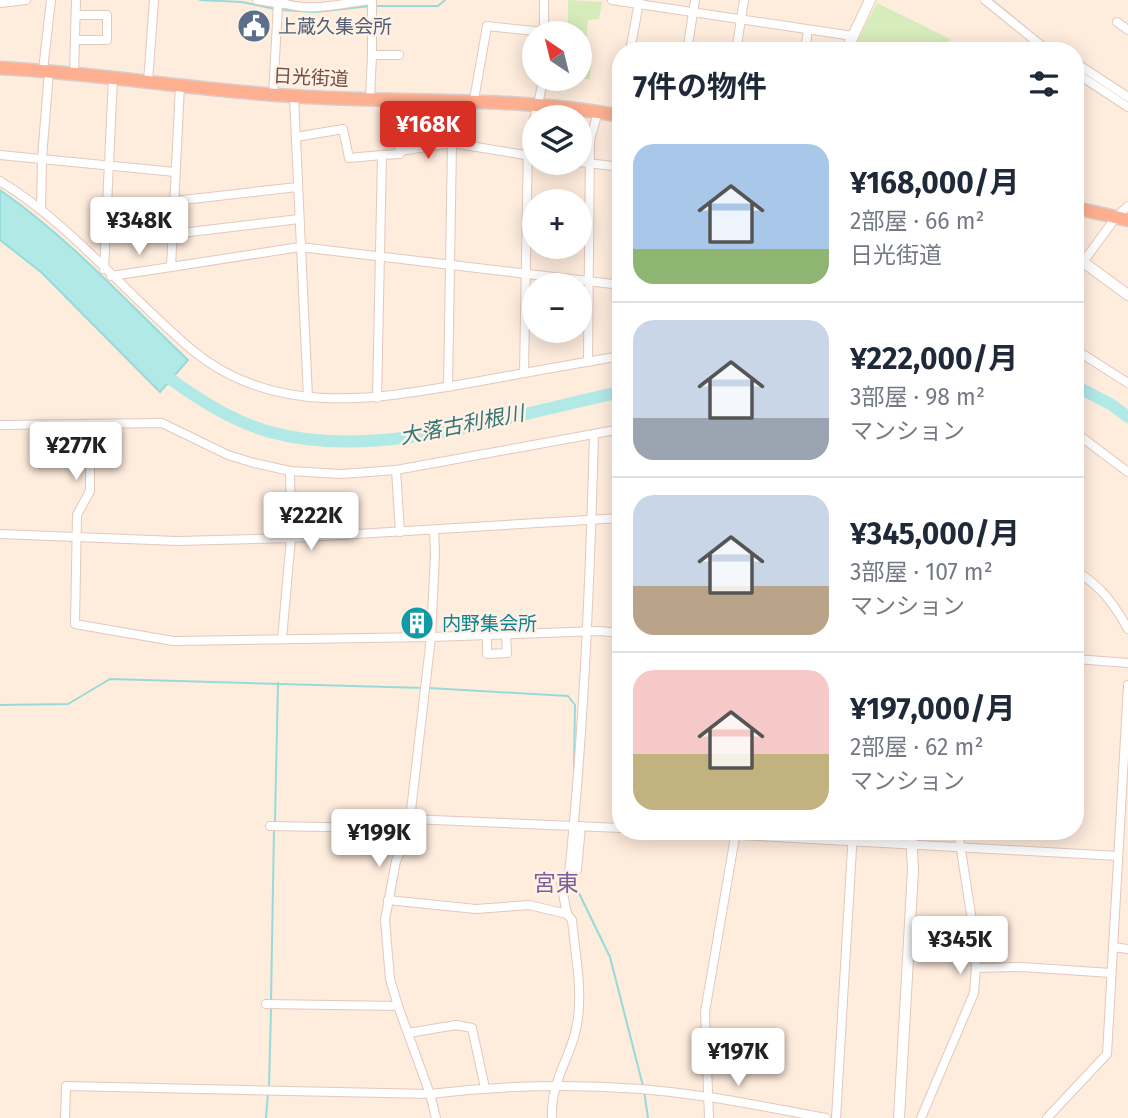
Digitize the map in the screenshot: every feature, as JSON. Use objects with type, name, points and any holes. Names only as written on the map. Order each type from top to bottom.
[{"type":"highway","name":"日光街道","points":[[0,68],[46,70],[294,97],[474,100],[528,105]]},
{"type":"highway","name":"日光街道","points":[[592,111],[612,112]]},
{"type":"highway","points":[[1084,210],[1122,218]]},
{"type":"street","points":[[0,4],[26,0]]},
{"type":"street","points":[[41,209],[51,0]]},
{"type":"street","points":[[74,74],[76,0]]},
{"type":"street","points":[[148,82],[154,0]]},
{"type":"street","points":[[257,0],[280,5],[317,7],[371,3],[373,55],[370,99]]},
{"type":"street","points":[[544,0],[544,21]]},
{"type":"street","points":[[612,0],[853,36]]},
{"type":"street","points":[[688,42],[695,0]]},
{"type":"street","points":[[737,42],[744,0]]},
{"type":"street","points":[[850,42],[870,0]]},
{"type":"street","points":[[985,0],[1037,42]]},
{"type":"street","points":[[632,42],[639,2]]},
{"type":"street","points":[[273,95],[280,5]]},
{"type":"street","points":[[76,15],[107,15],[107,40],[76,40]]},
{"type":"street","points":[[1117,22],[1128,30]]},
{"type":"street","points":[[474,100],[487,26],[522,30]]},
{"type":"street","points":[[806,42],[808,30]]},
{"type":"street","points":[[373,55],[399,55]]},
{"type":"street","points":[[1084,72],[1128,97]]},
{"type":"street","points":[[1084,74],[1128,107]]},
{"type":"street","points":[[104,269],[113,78]]},
{"type":"street","points":[[171,267],[180,85]]},
{"type":"street","points":[[294,97],[308,397]]},
{"type":"street","points":[[394,99],[400,151]]},
{"type":"street","points":[[448,387],[452,143],[450,100]]},
{"type":"street","points":[[592,132],[598,112]]},
{"type":"street","points":[[296,136],[343,129],[349,158],[400,154],[400,151],[452,143],[522,155]]},
{"type":"street","points":[[0,155],[175,172]]},
{"type":"street","points":[[377,398],[382,155]]},
{"type":"street","points":[[592,164],[612,166]]},
{"type":"street","points":[[526,273],[530,175]]},
{"type":"street","points":[[589,273],[590,175]]},
{"type":"street","points":[[0,181],[41,209],[193,351],[228,374],[250,384],[308,397],[377,398],[612,358]]},
{"type":"street","points":[[174,201],[298,187]]},
{"type":"street","points":[[1084,257],[1122,218],[1128,206]]},
{"type":"street","points":[[173,234],[299,219]]},
{"type":"street","points":[[111,276],[300,247],[522,274]]},
{"type":"street","points":[[1084,264],[1128,295]]},
{"type":"street","points":[[592,282],[612,284]]},
{"type":"street","points":[[524,373],[525,343]]},
{"type":"street","points":[[588,343],[588,362]]},
{"type":"street","points":[[1084,354],[1128,383]]},
{"type":"street","points":[[0,425],[162,423],[228,455],[254,463],[290,471],[341,474],[396,470],[612,431]]},
{"type":"street","points":[[90,424],[90,491],[76,515],[75,624],[173,641],[612,633]]},
{"type":"street","points":[[552,1118],[554,1086],[578,1018],[579,987],[572,920],[567,914],[561,878],[577,870],[594,434]]},
{"type":"street","points":[[1084,439],[1128,472]]},
{"type":"street","points":[[396,470],[400,531]]},
{"type":"street","points":[[282,639],[291,538],[290,471]]},
{"type":"street","points":[[0,534],[177,541],[291,538],[612,519]]},
{"type":"street","points":[[434,530],[430,637],[410,819],[404,845],[396,861],[385,920],[390,979],[436,1118]]},
{"type":"street","points":[[1084,576],[1112,601],[1128,629]]},
{"type":"street","points":[[486,635],[488,654],[507,653],[506,635]]},
{"type":"street","points":[[1084,660],[1128,663]]},
{"type":"street","points":[[1047,1118],[1107,1054],[1128,685]]},
{"type":"street","points":[[270,825],[375,828],[410,819],[612,827]]},
{"type":"street","points":[[709,1118],[705,1013],[735,840]]},
{"type":"street","points":[[836,1118],[853,840]]},
{"type":"street","points":[[883,840],[1118,856]]},
{"type":"street","points":[[899,1118],[912,840]]},
{"type":"street","points":[[921,1118],[974,993],[974,927],[959,840]]},
{"type":"street","points":[[388,900],[477,909],[529,905],[567,914]]},
{"type":"street","points":[[1113,947],[1128,949]]},
{"type":"street","points":[[976,968],[1022,967],[1111,973]]},
{"type":"street","points":[[266,1004],[398,1006]]},
{"type":"street","points":[[408,1033],[462,1025],[472,1028],[485,1088]]},
{"type":"street","points":[[65,1118],[66,1086],[430,1094],[485,1088],[554,1086],[708,1097],[826,1118]]},
{"type":"green space","points":[[568,0],[602,2],[599,19],[568,21]]},
{"type":"green space","points":[[877,3],[950,39],[948,42],[857,42]]},
{"type":"water","points":[[0,190],[74,250],[188,360],[160,392],[41,272],[0,240]]},
{"type":"waterway","points":[[200,0],[242,2],[275,9]]},
{"type":"waterway","points":[[375,6],[438,6],[445,0]]},
{"type":"waterway","points":[[992,0],[1026,28]]},
{"type":"waterway","points":[[281,10],[316,12],[370,6]]},
{"type":"waterway","name":"大落古利根川","points":[[158,370],[197,397],[240,421],[270,432],[312,440],[355,442],[446,432],[612,394]]},
{"type":"waterway","name":"大落古利根川","points":[[1084,390],[1128,417]]},
{"type":"waterway","points":[[0,705],[68,704],[110,679],[424,688]]},
{"type":"waterway","points":[[275,821],[278,683]]},
{"type":"waterway","points":[[429,688],[568,696],[575,705],[574,769]]},
{"type":"waterway","points":[[271,1000],[274,830]]},
{"type":"waterway","points":[[574,876],[575,885],[610,957],[643,1086]]},
{"type":"waterway","points":[[269,1087],[271,1009]]},
{"type":"waterway","points":[[644,1091],[648,1118]]},
{"type":"waterway","points":[[266,1118],[268,1093]]},
{"type":"place","name":"上蔵久集会所","points":[[254,26]]},
{"type":"place","name":"内野集会所","points":[[417,623]]},
{"type":"district","name":"宮東","points":[[556,883]]}]
